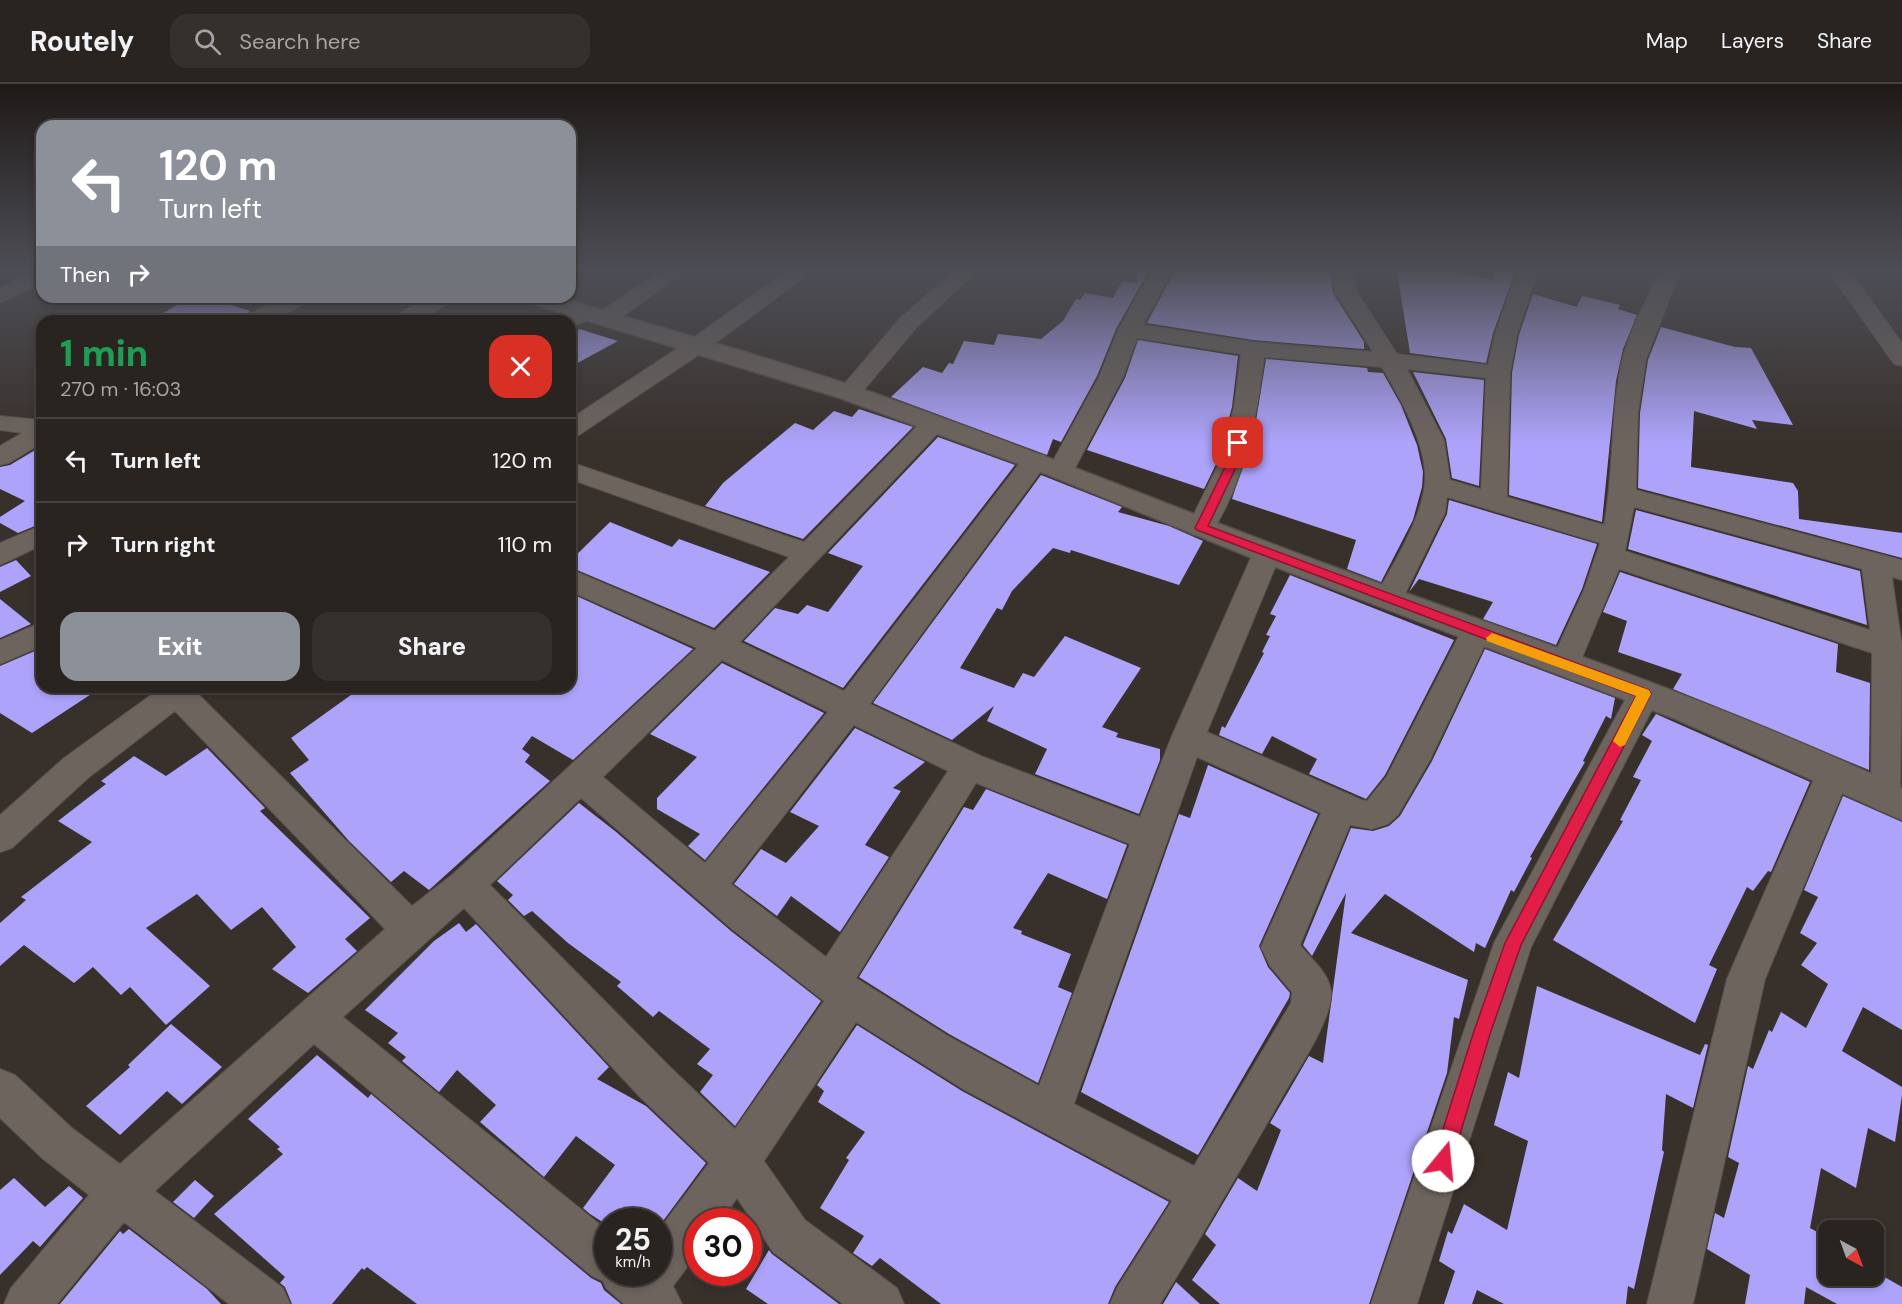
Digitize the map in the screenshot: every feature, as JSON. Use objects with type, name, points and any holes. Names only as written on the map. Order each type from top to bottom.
[{"type":"street","points":[[631,329],[698,345],[849,393],[1048,466],[1201,528],[1644,694],[1834,772],[1895,802],[1887,647],[1889,567],[1623,495]]},
{"type":"street","points":[[576,421],[720,329]]},
{"type":"street","points":[[849,393],[904,329]]},
{"type":"street","points":[[1370,329],[1390,361],[1431,440],[1438,474],[1431,513],[1389,599]]},
{"type":"street","points":[[1494,500],[1498,373],[1508,329]]},
{"type":"street","points":[[1565,664],[1598,590],[1612,547],[1623,495],[1626,413],[1634,359],[1646,329]]},
{"type":"street","points":[[1881,329],[1902,359]]},
{"type":"street","points":[[708,886],[848,709],[1048,466],[1111,377],[1129,330],[1253,349],[1498,373]]},
{"type":"street","points":[[1201,528],[1233,461],[1246,407],[1253,349]]},
{"type":"street","points":[[0,423],[36,429]]},
{"type":"street","points":[[27,1304],[120,1193],[411,930],[466,885],[581,778],[719,645],[933,424]]},
{"type":"street","points":[[0,458],[36,434]]},
{"type":"street","points":[[576,472],[809,554]]},
{"type":"street","points":[[1437,485],[1494,500],[1612,547],[1887,647]]},
{"type":"street","points":[[0,555],[36,537]]},
{"type":"street","points":[[1050,1112],[1186,738],[1223,649],[1267,553]]},
{"type":"street","points":[[576,582],[719,645],[969,766],[1149,836]]},
{"type":"street","points":[[1186,738],[1341,806],[1366,815],[1377,814],[1385,807],[1413,760],[1476,632]]},
{"type":"street","points":[[0,653],[36,636]]},
{"type":"street","points":[[0,837],[76,768],[177,693]]},
{"type":"street","points":[[184,693],[411,930]]},
{"type":"street","points":[[1394,1304],[1514,943],[1644,694]]},
{"type":"street","points":[[672,1249],[738,1161],[969,766]]},
{"type":"street","points":[[1670,1304],[1746,979],[1834,772]]},
{"type":"street","points":[[581,778],[754,925],[840,990],[965,1069],[1203,1194]]},
{"type":"street","points":[[1133,1304],[1203,1194],[1292,1042],[1312,997],[1310,982],[1292,967],[1280,947],[1341,806]]},
{"type":"street","points":[[466,885],[654,1081],[738,1161],[789,1236],[881,1304]]},
{"type":"street","points":[[313,1018],[594,1249]]},
{"type":"street","points":[[0,1090],[57,1143],[267,1304]]},
{"type":"building","points":[[579,329],[618,341],[576,364],[576,332]]},
{"type":"building","points":[[1053,329],[1116,329],[1097,376],[1061,442],[1053,439],[1047,455],[891,397],[923,367],[942,373],[949,363],[953,364],[964,341],[994,345],[998,334],[1041,339]]},
{"type":"building","points":[[1184,329],[1356,329],[1364,342],[1364,349],[1253,340]]},
{"type":"building","points":[[1406,329],[1494,329],[1486,363],[1410,353]]},
{"type":"building","points":[[1521,329],[1631,329],[1623,349],[1616,381],[1602,522],[1509,495],[1512,373]]},
{"type":"building","points":[[1660,329],[1668,329],[1735,347],[1751,348],[1793,425],[1752,420],[1757,429],[1694,411],[1691,467],[1793,483],[1798,491],[1799,519],[1902,533],[1902,558],[1638,488],[1640,413],[1648,360]]},
{"type":"building","points":[[1138,340],[1238,356],[1232,407],[1218,460],[1204,489],[1087,450],[1125,378]]},
{"type":"building","points":[[1266,359],[1367,368],[1368,372],[1383,373],[1401,405],[1417,445],[1423,472],[1422,487],[1413,520],[1381,582],[1347,569],[1356,540],[1232,499],[1255,427]]},
{"type":"building","points":[[1413,372],[1484,380],[1479,486],[1452,478],[1446,439]]},
{"type":"building","points":[[859,409],[913,427],[803,539],[705,506],[723,483],[795,423],[813,430],[834,411],[852,417]]},
{"type":"building","points":[[938,437],[1015,465],[843,688],[744,641],[775,608],[798,614],[807,605],[828,612],[863,566],[828,553]]},
{"type":"building","points":[[36,450],[36,526],[18,533],[0,523],[0,517],[25,501],[0,489],[0,467],[10,465]]},
{"type":"building","points":[[1041,475],[1122,507],[1118,512],[1169,526],[1203,541],[1179,585],[1071,550],[1070,553],[1053,548],[1012,591],[1002,610],[997,608],[960,668],[1014,688],[1023,673],[1034,677],[1065,636],[1141,668],[1102,727],[1118,733],[1116,737],[1160,749],[1160,760],[1139,814],[1035,774],[1047,749],[987,721],[994,706],[952,740],[873,703]]},
{"type":"building","points":[[1449,500],[1597,544],[1582,589],[1556,645],[1483,619],[1493,602],[1419,579],[1409,592],[1447,514]]},
{"type":"building","points":[[1636,510],[1860,571],[1867,625],[1628,549]]},
{"type":"building","points":[[610,522],[672,547],[679,539],[770,572],[714,628],[576,570],[576,555]]},
{"type":"building","points":[[16,560],[31,576],[0,592],[0,567]]},
{"type":"building","points":[[1620,572],[1838,644],[1836,672],[1870,683],[1869,770],[1673,689],[1682,674],[1618,652],[1627,621],[1603,612]]},
{"type":"building","points":[[1290,575],[1454,640],[1385,775],[1366,799],[1309,774],[1317,759],[1272,736],[1262,754],[1219,735],[1222,726],[1225,728],[1264,653],[1262,652],[1270,636],[1266,635],[1276,616],[1270,614]]},
{"type":"building","points":[[576,596],[693,649],[573,760],[532,736],[522,749],[530,755],[525,762],[550,781],[429,890],[404,871],[391,882],[349,841],[290,773],[309,760],[291,738],[354,693],[576,693]]},
{"type":"building","points":[[0,599],[31,624],[0,638]]},
{"type":"building","points":[[1485,649],[1615,698],[1611,719],[1606,716],[1583,761],[1585,762],[1530,857],[1532,858],[1514,892],[1511,890],[1485,948],[1476,943],[1474,952],[1385,894],[1351,933],[1468,980],[1459,1019],[1454,1017],[1447,1073],[1369,1304],[1220,1304],[1192,1280],[1216,1245],[1205,1234],[1238,1178],[1257,1191],[1281,1130],[1270,1123],[1309,1056],[1323,1063],[1346,893],[1312,956],[1303,945],[1351,828],[1373,831],[1389,826],[1400,816],[1432,761]]},
{"type":"building","points":[[36,651],[36,693],[93,693],[32,733],[0,713],[0,666]]},
{"type":"building","points":[[722,663],[824,713],[705,860],[688,846],[700,834],[657,809],[657,798],[697,757],[650,734]]},
{"type":"building","points":[[1656,714],[1810,782],[1771,872],[1768,871],[1753,891],[1747,887],[1709,965],[1717,969],[1695,1023],[1553,940],[1623,821],[1620,820],[1641,780],[1633,777],[1652,741],[1642,735]]},
{"type":"building","points":[[855,728],[925,762],[893,788],[901,791],[865,845],[889,857],[840,932],[791,896],[777,916],[734,884],[761,849],[786,863],[819,826],[790,812]]},
{"type":"building","points":[[207,748],[265,808],[260,811],[370,918],[345,939],[357,951],[308,993],[272,969],[296,947],[262,907],[231,930],[197,894],[146,928],[210,986],[166,1025],[130,987],[121,995],[93,967],[74,983],[24,945],[0,966],[0,923],[26,900],[21,897],[92,842],[58,821],[106,784],[101,781],[134,756],[166,776]]},
{"type":"building","points":[[1208,765],[1318,814],[1259,946],[1268,967],[1290,993],[1289,998],[1198,1155],[1081,1092],[1179,814],[1190,818]]},
{"type":"building","points":[[986,789],[1127,845],[1107,899],[1048,873],[1013,928],[1022,931],[1021,934],[1071,954],[1058,987],[1072,993],[1038,1083],[949,1034],[859,977],[964,807],[973,810]]},
{"type":"building","points":[[1843,796],[1902,822],[1902,1030],[1863,1007],[1842,1051],[1902,1087],[1895,1142],[1868,1128],[1856,1188],[1821,1168],[1810,1228],[1818,1232],[1818,1286],[1884,1286],[1884,1277],[1902,1287],[1902,1304],[1837,1304],[1806,1287],[1804,1304],[1745,1304],[1750,1275],[1707,1249],[1715,1213],[1724,1218],[1739,1163],[1728,1157],[1748,1066],[1753,1069],[1769,1030],[1772,1032],[1781,1012],[1806,1028],[1828,984],[1801,965],[1817,943],[1800,933],[1818,897],[1804,890]]},
{"type":"building","points":[[579,803],[731,931],[821,1001],[735,1126],[700,1092],[713,1075],[697,1064],[710,1049],[659,1011],[653,1017],[617,986],[621,982],[568,943],[532,911],[524,916],[508,900],[513,895],[497,881]]},
{"type":"building","points":[[459,923],[466,932],[476,924],[609,1067],[597,1079],[646,1106],[706,1163],[672,1209],[594,1208],[594,1217],[583,1208],[615,1165],[576,1136],[544,1177],[480,1122],[496,1105],[457,1070],[439,1092],[402,1061],[406,1057],[388,1043],[398,1033],[365,1010],[434,941]]},
{"type":"building","points":[[1537,986],[1700,1055],[1705,1044],[1708,1045],[1693,1108],[1666,1094],[1662,1150],[1664,1152],[1634,1289],[1628,1286],[1626,1304],[1504,1304],[1477,1290],[1472,1304],[1444,1304],[1455,1271],[1439,1261],[1448,1231],[1452,1234],[1464,1204],[1507,1230],[1528,1141],[1494,1125],[1508,1072],[1519,1078]]},
{"type":"building","points":[[171,1024],[222,1067],[182,1104],[167,1091],[120,1135],[86,1106],[130,1067],[128,1065]]},
{"type":"building","points":[[857,1025],[962,1091],[1169,1202],[1115,1287],[1108,1304],[941,1304],[880,1258],[872,1266],[853,1253],[864,1236],[820,1208],[849,1160],[846,1158],[865,1132],[818,1102],[824,1091],[817,1085]]},
{"type":"building","points":[[317,1055],[368,1098],[371,1094],[594,1280],[594,1286],[602,1286],[621,1304],[417,1304],[367,1267],[364,1270],[362,1268],[332,1304],[292,1304],[285,1287],[280,1283],[285,1277],[214,1214],[283,1154],[277,1149],[280,1147],[248,1119]]},
{"type":"building","points":[[14,1178],[45,1207],[69,1186],[83,1198],[40,1247],[33,1241],[0,1275],[0,1190]]},
{"type":"building","points":[[195,1180],[214,1196],[194,1218],[173,1202]]},
{"type":"building","points":[[129,1229],[207,1289],[221,1304],[60,1304],[120,1231],[123,1234]]},
{"type":"building","points":[[769,1250],[839,1304],[768,1304],[746,1289],[748,1286],[762,1286],[762,1262]]},
{"type":"building","points":[[1176,1282],[1200,1304],[1163,1304]]},
{"type":"slow traffic","points":[[1492,638],[1644,694],[1620,741]]},
{"type":"route","points":[[1238,443],[1233,461],[1201,528],[1644,694],[1514,943],[1481,1034],[1443,1161]]}]
